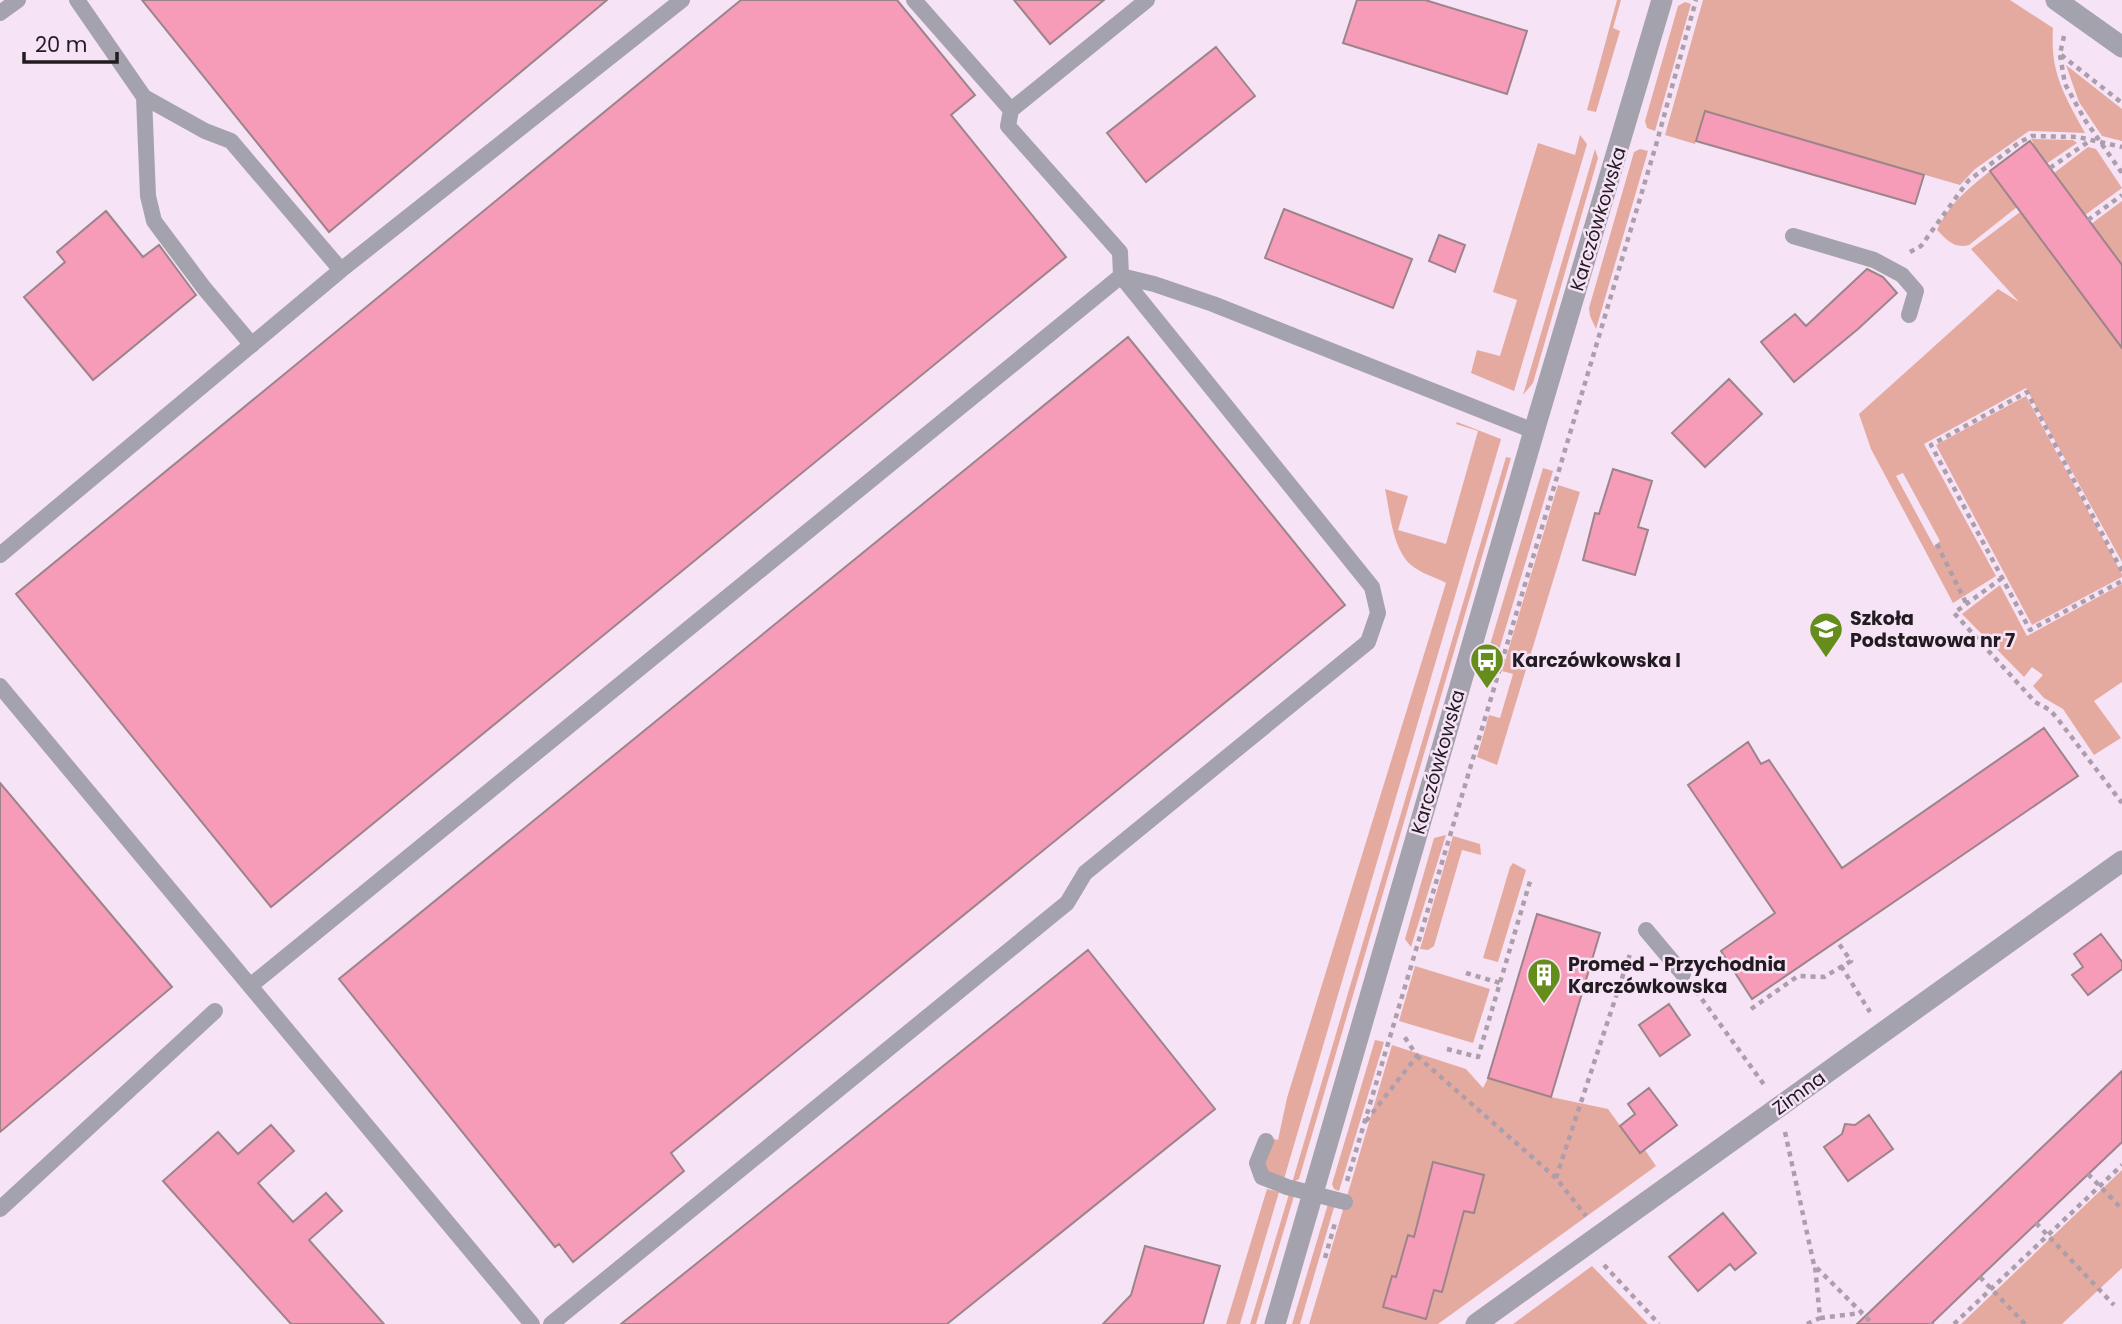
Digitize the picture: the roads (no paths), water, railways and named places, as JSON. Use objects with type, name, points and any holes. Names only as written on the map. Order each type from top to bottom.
[{"type":"street","name":"Karczówkowska","points":[[1275,1324],[1662,0]]},
{"type":"street","points":[[2056,0],[2122,47]]},
{"type":"street","name":"Zimna","points":[[1476,1324],[2122,861]]},
{"type":"lane","points":[[0,13],[18,0]]},
{"type":"lane","points":[[77,0],[144,97],[205,131],[231,141],[341,270]]},
{"type":"lane","points":[[0,555],[341,270],[682,0]]},
{"type":"lane","points":[[914,0],[1011,110]]},
{"type":"lane","points":[[551,1324],[1067,903],[1085,873],[1368,642],[1378,612],[1372,587],[1121,276],[1121,252],[1008,126],[1011,110],[1147,0]]},
{"type":"lane","points":[[144,97],[148,196],[154,221],[251,345]]},
{"type":"lane","points":[[1793,236],[1874,260],[1902,275],[1916,291],[1909,315]]},
{"type":"lane","points":[[1121,276],[1213,304],[1534,431]]},
{"type":"lane","points":[[250,986],[1121,276]]},
{"type":"lane","points":[[0,685],[532,1324]]},
{"type":"lane","points":[[1646,930],[1683,974]]},
{"type":"lane","points":[[0,1209],[215,1011]]},
{"type":"lane","points":[[1266,1141],[1257,1163],[1262,1177],[1287,1188],[1343,1201]]},
{"type":"place","name":"Szkoła Podstawowa nr 7","points":[[1826,659]]},
{"type":"place","name":"Karczówkowska I","points":[[1487,690]]},
{"type":"place","name":"Promed - Przychodnia Karczówkowska","points":[[1544,1005]]}]
